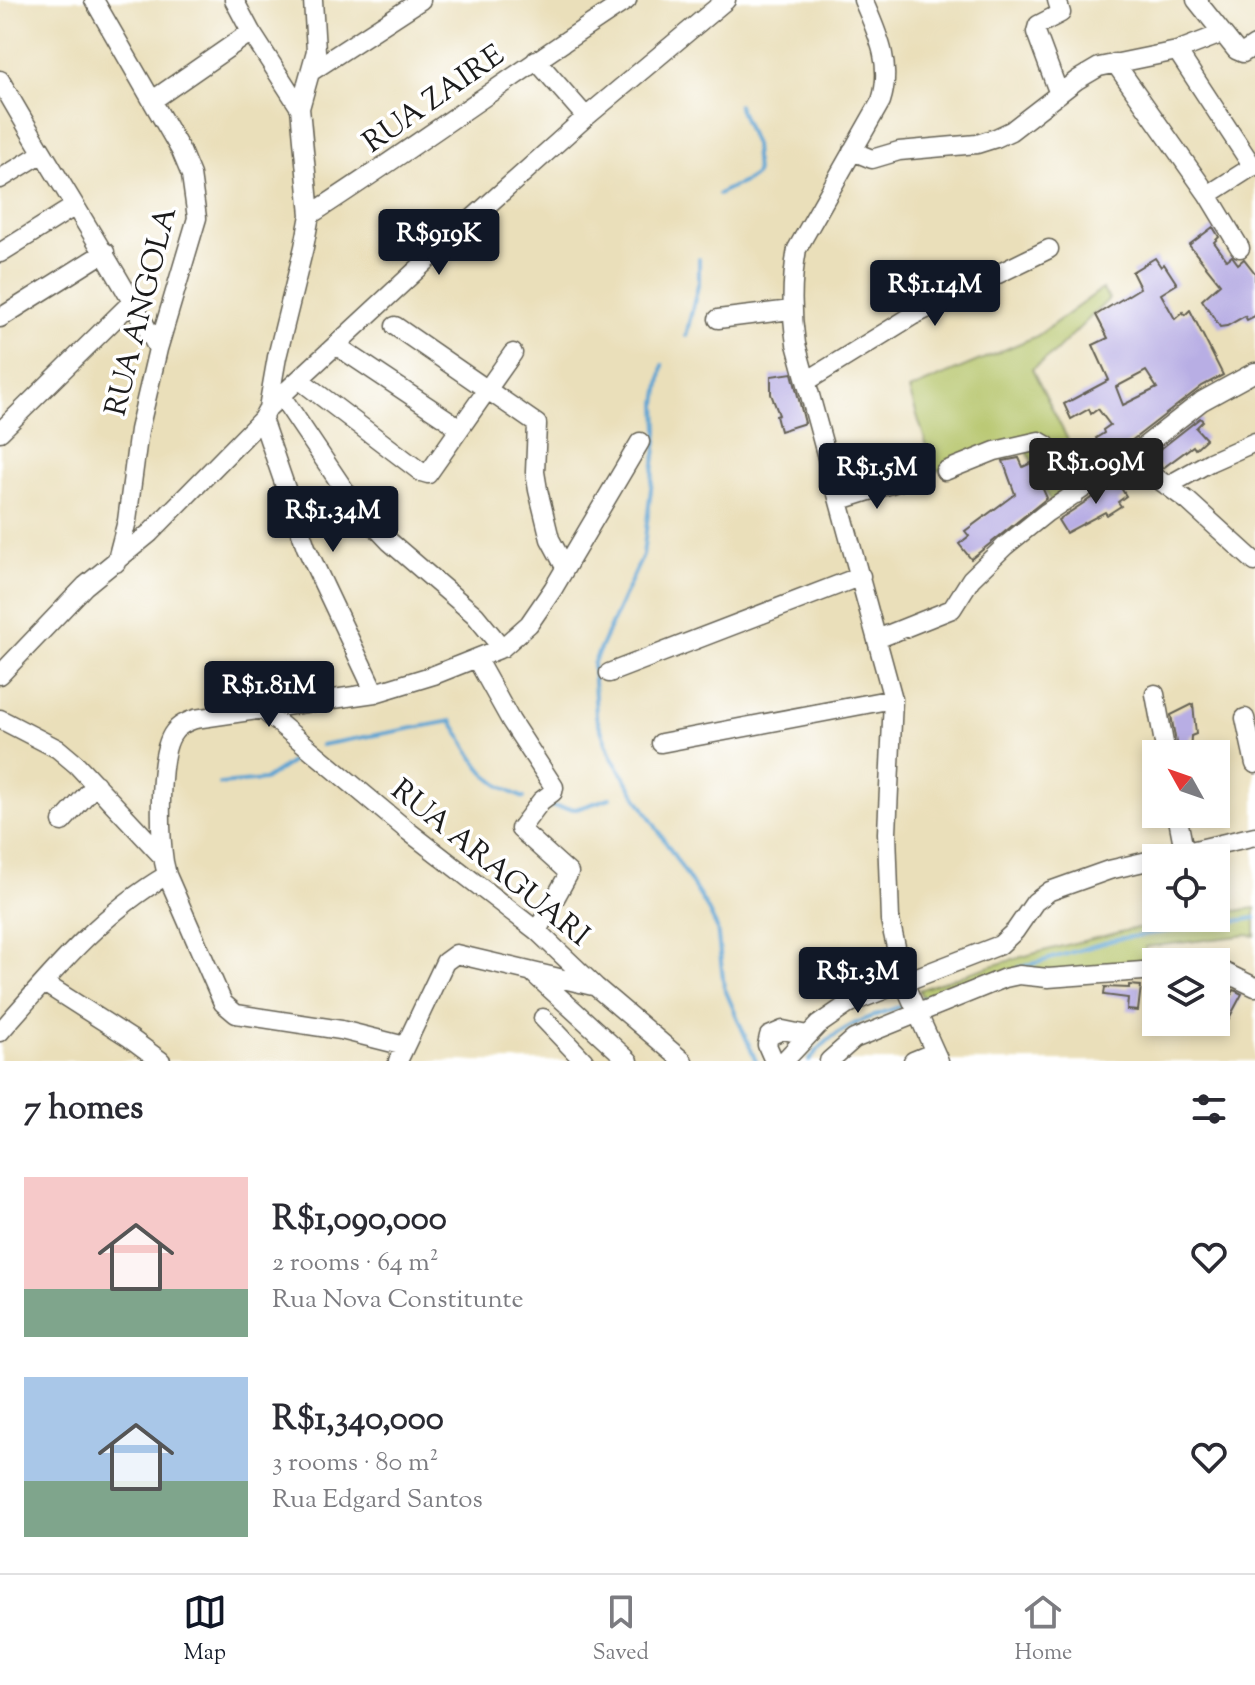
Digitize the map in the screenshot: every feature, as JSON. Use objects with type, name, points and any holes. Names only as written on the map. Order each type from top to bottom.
[{"type":"street","name":"RUA ANGOLA","points":[[94,0],[181,151],[191,175],[197,218],[158,349],[139,430],[126,530],[116,563]]},
{"type":"street","points":[[234,0],[300,108]]},
{"type":"street","points":[[313,0],[316,51],[300,108],[310,215],[277,357],[271,408],[306,547],[375,693]]},
{"type":"street","points":[[312,71],[421,0]]},
{"type":"street","name":"RUA ZAIRE","points":[[310,215],[401,157],[536,60],[627,0]]},
{"type":"street","points":[[0,675],[85,586],[116,563],[173,511],[271,408],[454,235],[586,117],[726,0]]},
{"type":"street","points":[[863,0],[881,41],[887,84],[881,101],[797,249],[792,275],[791,310],[796,344],[893,699],[888,874],[890,920],[905,985],[937,1057],[913,1061]]},
{"type":"street","points":[[1200,1],[1221,34],[1238,52],[1243,53],[1255,45]]},
{"type":"street","points":[[1059,5],[1058,16],[1038,25],[1036,32],[1059,94]]},
{"type":"street","points":[[153,100],[251,32]]},
{"type":"street","points":[[852,151],[872,159],[899,151],[977,144],[1011,131],[1090,72],[1115,63],[1177,51],[1221,34]]},
{"type":"street","points":[[1177,51],[1254,166],[1208,195]]},
{"type":"street","points":[[536,60],[586,117]]},
{"type":"street","points":[[1115,63],[1208,195],[1240,248]]},
{"type":"street","points":[[0,80],[41,154],[105,252],[158,349]]},
{"type":"street","points":[[0,179],[41,154]]},
{"type":"street","points":[[0,253],[75,206]]},
{"type":"street","points":[[807,381],[912,316],[1049,249]]},
{"type":"street","points":[[0,318],[105,252]]},
{"type":"street","points":[[0,432],[133,301]]},
{"type":"street","points":[[718,319],[791,310]]},
{"type":"street","points":[[395,326],[538,426],[535,472],[538,490],[550,539],[565,567]]},
{"type":"street","points":[[337,346],[460,428]]},
{"type":"street","points":[[300,380],[421,472],[428,474],[513,353]]},
{"type":"street","points":[[877,639],[952,609],[984,564],[1046,513],[1129,458],[1202,401],[1255,372]]},
{"type":"street","points":[[271,408],[390,542],[475,615],[502,648]]},
{"type":"street","points":[[945,471],[995,451],[1039,441],[1046,445],[1076,494]]},
{"type":"street","points":[[165,866],[162,779],[169,740],[174,731],[195,719],[375,693],[477,660],[502,648],[529,624],[640,442]]},
{"type":"street","points":[[1167,486],[1255,442]]},
{"type":"street","points":[[1129,458],[1211,520],[1255,562]]},
{"type":"street","points":[[841,500],[901,481]]},
{"type":"street","points":[[609,673],[861,576]]},
{"type":"street","points":[[477,660],[511,721],[554,787],[520,829],[569,873],[537,931]]},
{"type":"street","points":[[1155,694],[1163,740]]},
{"type":"street","points":[[661,743],[893,699]]},
{"type":"street","name":"RUA ARAGUARI","points":[[262,709],[408,831],[537,931],[596,987],[683,1061]]},
{"type":"street","points":[[1245,718],[1255,764]]},
{"type":"street","points":[[0,719],[58,749],[96,784],[165,866],[217,993],[228,1009],[236,1014],[341,1030],[401,1054],[445,962],[456,954],[596,987]]},
{"type":"street","points":[[62,822],[96,784]]},
{"type":"street","points":[[1214,844],[1255,836]]},
{"type":"street","points":[[784,1061],[818,1025],[850,1003],[905,985],[1000,945],[1015,931],[1035,902],[1050,891],[1142,861]]},
{"type":"street","points":[[0,1032],[86,938],[165,866]]},
{"type":"street","points":[[531,971],[629,1061]]},
{"type":"street","points":[[829,1061],[854,1039],[915,1009],[1005,978],[1142,971]]},
{"type":"street","points":[[1230,975],[1250,984]]},
{"type":"street","points":[[44,983],[161,1061]]},
{"type":"street","points":[[543,1018],[584,1061]]},
{"type":"street","points":[[774,1061],[767,1045],[769,1036],[783,1030],[807,1035]]},
{"type":"green space","points":[[1102,289],[1109,299],[1054,353],[1032,369],[1071,446],[1064,452],[1082,482],[1051,502],[1024,444],[935,471],[909,390],[1037,336]]},
{"type":"green space","points":[[1255,908],[1255,936],[1145,947],[1142,948],[1142,966],[1048,974],[924,1002],[919,990],[1028,955],[1142,927],[1142,932],[1230,932],[1230,912]]},
{"type":"building","points":[[1213,227],[1219,237],[1214,242],[1227,260],[1232,256],[1238,264],[1244,259],[1255,273],[1255,316],[1247,320],[1245,316],[1220,327],[1202,300],[1220,284],[1189,245]]},
{"type":"building","points":[[1155,258],[1161,267],[1164,264],[1177,284],[1161,294],[1175,319],[1190,310],[1223,375],[1202,386],[1084,474],[1073,457],[1098,441],[1096,438],[1110,425],[1098,409],[1091,414],[1089,409],[1071,419],[1064,404],[1109,380],[1093,345],[1108,338],[1096,315],[1140,288],[1132,272]],"holes":[[[1146,371],[1157,388],[1123,405],[1116,387]]]},
{"type":"building","points":[[792,373],[805,423],[780,431],[776,416],[779,415],[771,394],[771,376]]},
{"type":"building","points":[[1200,418],[1203,421],[1196,428],[1206,439],[1195,449],[1193,446],[1163,468],[1149,458]]},
{"type":"building","points":[[1019,458],[1023,467],[1031,463],[1047,498],[971,559],[959,544],[969,536],[965,531],[1015,494],[1003,461]]},
{"type":"building","points":[[1129,473],[1133,478],[1121,488],[1126,496],[1118,502],[1121,506],[1066,533],[1058,520]]},
{"type":"building","points":[[1193,704],[1196,734],[1191,736],[1191,740],[1175,740],[1171,715]]},
{"type":"building","points":[[1129,985],[1141,986],[1138,1011],[1127,1010],[1128,998],[1104,995],[1105,987],[1129,988]]},
{"type":"building","points":[[1234,990],[1242,994],[1230,1016],[1230,997]]},
{"type":"waterway","points":[[719,194],[756,174],[754,145],[738,105]]},
{"type":"waterway","points":[[686,336],[699,281],[699,259]]},
{"type":"waterway","points":[[663,365],[643,555],[593,664],[596,716],[611,756],[717,928],[724,987],[756,1061]]},
{"type":"waterway","points":[[321,745],[452,721],[480,768],[498,785],[524,798]]},
{"type":"waterway","points":[[220,784],[264,780],[302,755]]},
{"type":"waterway","points":[[546,806],[576,809],[610,798]]},
{"type":"waterway","points":[[1019,968],[1117,939],[1255,918]]},
{"type":"waterway","points":[[916,1001],[958,988]]},
{"type":"waterway","points":[[809,1061],[841,1031],[908,1004]]}]
